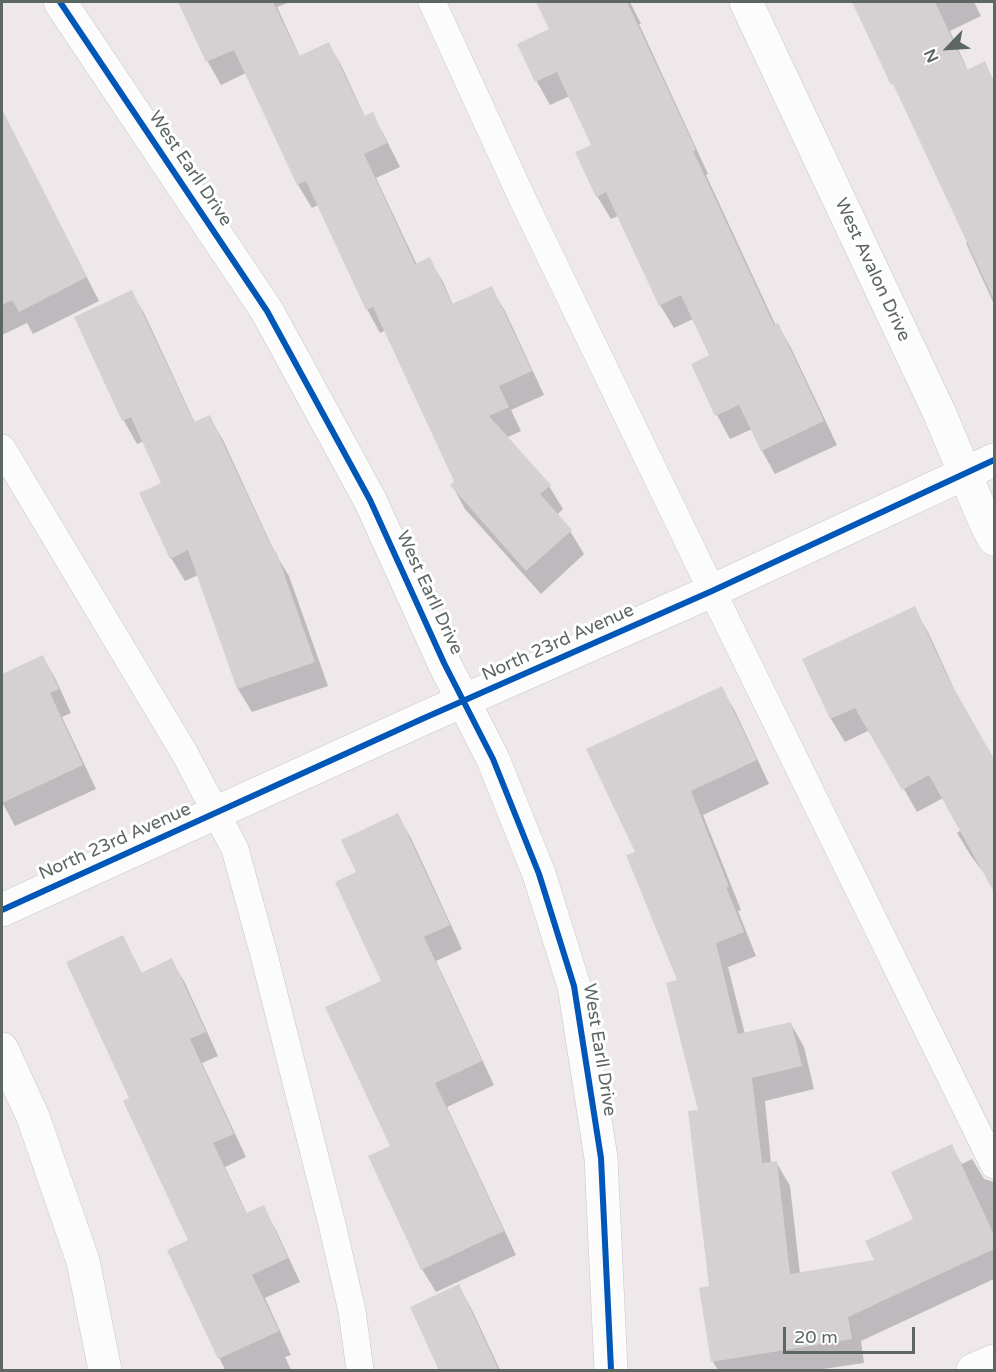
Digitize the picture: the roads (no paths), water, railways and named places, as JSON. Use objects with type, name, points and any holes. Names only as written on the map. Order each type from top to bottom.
[{"type":"street","name":"West Earll Drive","points":[[60,2],[267,311],[370,500],[444,663],[493,759],[539,874],[574,986],[601,1158],[611,1371]]},
{"type":"street","name":"West Avalon Drive","points":[[746,2],[939,412],[994,539]]},
{"type":"street","name":"North 23rd Avenue","points":[[2,910],[411,724],[712,591],[994,460]]},
{"type":"street","points":[[2,1049],[33,1116],[82,1261],[105,1371]]},
{"type":"street","points":[[973,1371],[994,1361]]},
{"type":"lane","points":[[432,2],[522,198],[994,1166]]},
{"type":"lane","points":[[2,448],[184,754],[235,849],[264,955],[347,1289],[360,1371]]}]
